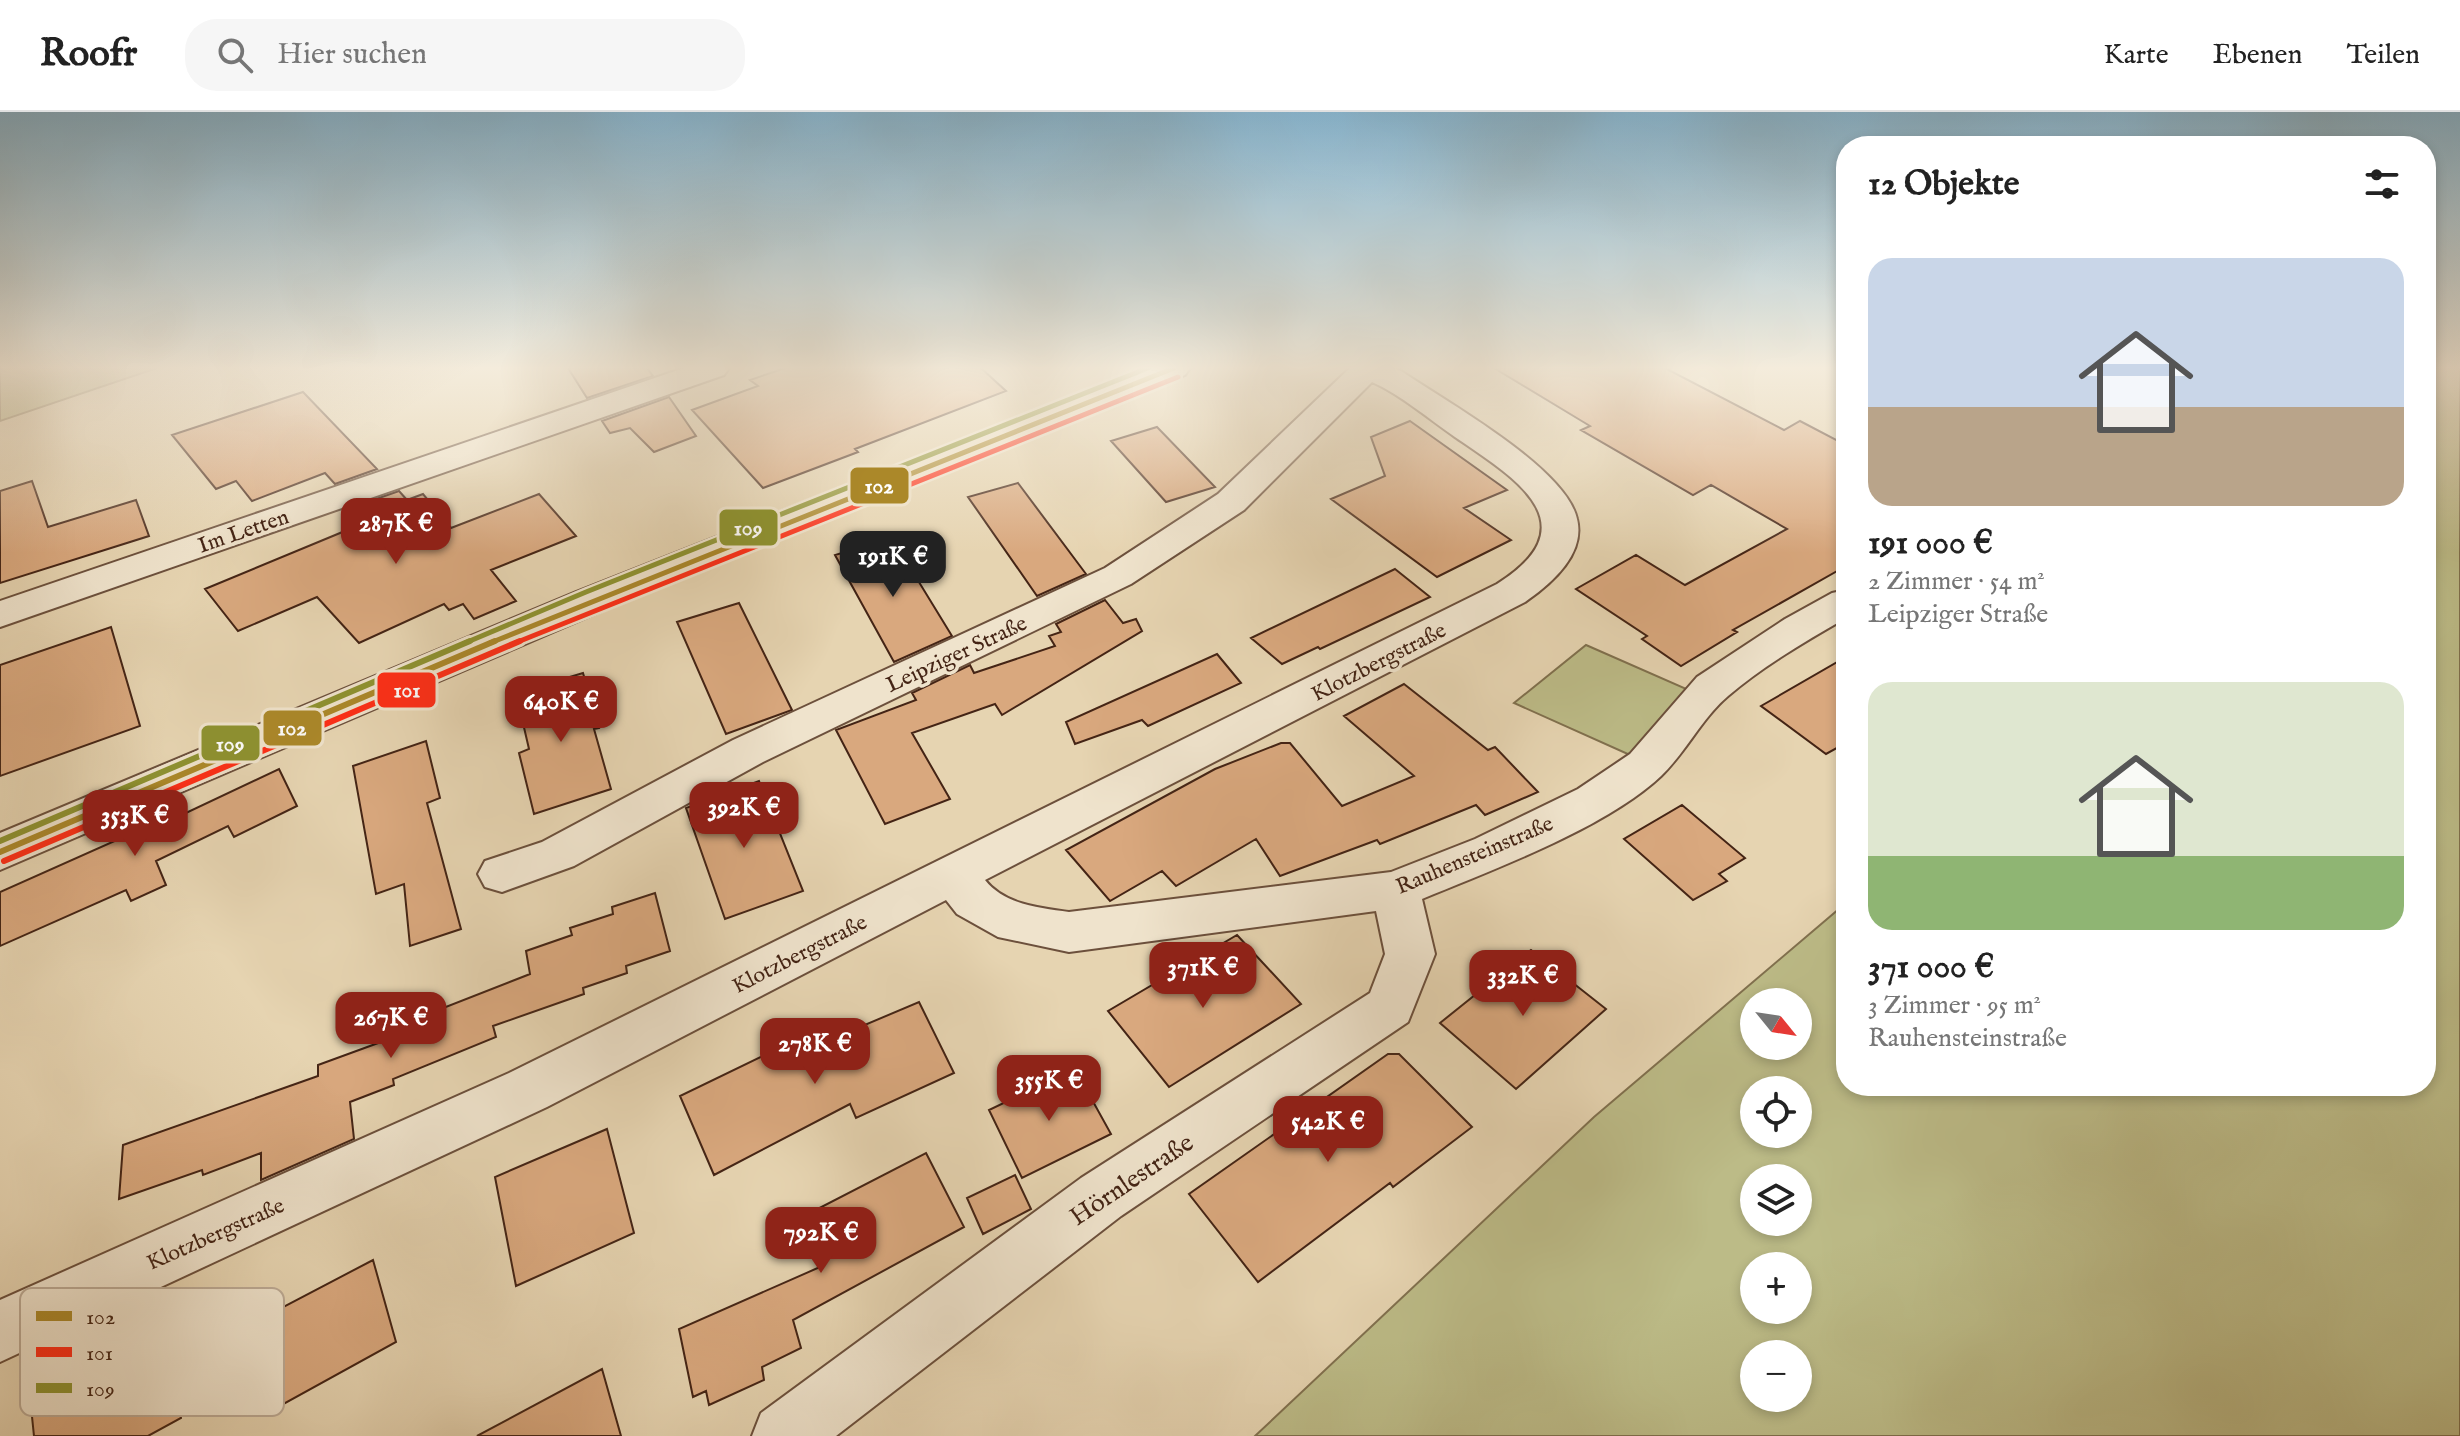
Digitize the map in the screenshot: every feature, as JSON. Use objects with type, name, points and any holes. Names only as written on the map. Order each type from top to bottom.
[{"type":"street","name":"Im Letten","points":[[0,615],[535,430]]},
{"type":"street","points":[[0,852],[590,601],[1019,430]]},
{"type":"street","name":"Leipziger Straße","points":[[502,874],[558,854],[748,751],[1118,576],[1231,502],[1304,430]]},
{"type":"street","name":"Klotzbergstraße","points":[[94,1288],[528,1090],[1538,577],[1556,551],[1560,528],[1555,505],[1532,478],[1464,430]]},
{"type":"street","name":"Rauhensteinstraße","points":[[952,874],[974,901],[1015,923],[1069,932],[1396,890],[1491,851],[1594,801],[1645,765],[1712,687],[1799,628],[1836,608]]},
{"type":"street","name":"Hörnlestraße","points":[[784,1436],[1101,1197],[1390,1007],[1410,954],[1396,890]]},
{"type":"street","name":"Klotzbergstraße","points":[[0,1331],[20,1322]]},
{"type":"shaded area","points":[[2436,430],[2460,430],[2460,1436],[1255,1436],[1594,1117],[1740,993],[1740,1060],[1812,1060],[1812,988],[1746,988],[1836,911],[1836,1096],[2436,1096]]},
{"type":"shaded area","points":[[1586,645],[1691,691],[1630,755],[1514,703]]},
{"type":"building","points":[[188,430],[339,430],[377,469],[335,484],[325,473],[252,501],[236,481],[216,489],[172,435]]},
{"type":"building","points":[[632,430],[692,430],[696,436],[654,452]]},
{"type":"building","points":[[710,430],[905,430],[855,449],[858,452],[763,488]]},
{"type":"building","points":[[1148,430],[1160,430],[1215,487],[1166,502],[1111,441]]},
{"type":"building","points":[[1389,430],[1422,430],[1507,490],[1464,508],[1511,540],[1437,577],[1331,499],[1385,476],[1371,437]]},
{"type":"building","points":[[1581,430],[1817,430],[1836,440],[1836,572],[1733,630],[1737,632],[1681,666],[1642,639],[1647,636],[1576,589],[1636,555],[1685,585],[1787,529],[1711,485],[1693,495]]},
{"type":"building","points":[[32,481],[48,527],[136,500],[149,536],[0,583],[0,491]]},
{"type":"building","points":[[1018,483],[1086,574],[1037,596],[968,497]]},
{"type":"building","points":[[399,491],[407,500],[423,494],[451,528],[539,494],[576,536],[491,570],[516,601],[474,619],[463,604],[449,610],[444,604],[359,643],[317,597],[238,631],[205,589],[369,521],[356,506]]},
{"type":"building","points":[[892,538],[952,636],[894,662],[835,555]]},
{"type":"building","points":[[1395,569],[1430,597],[1282,664],[1251,638]]},
{"type":"building","points":[[1105,600],[1123,623],[1136,619],[1142,631],[1002,715],[995,704],[912,733],[950,799],[885,824],[836,730],[916,700],[912,693],[970,665],[974,673],[1055,646],[1049,636],[1061,632],[1056,624]]},
{"type":"building","points":[[739,603],[792,710],[726,734],[677,622]]},
{"type":"building","points":[[111,627],[140,726],[0,776],[0,665]]},
{"type":"building","points":[[1217,654],[1241,683],[1148,726],[1142,720],[1075,744],[1066,722]]},
{"type":"building","points":[[1836,663],[1836,748],[1826,754],[1761,706]]},
{"type":"building","points":[[583,673],[599,728],[594,729],[611,789],[534,814],[519,753],[529,749],[516,693]]},
{"type":"building","points":[[1404,684],[1488,750],[1495,747],[1538,792],[1485,815],[1476,805],[1380,844],[1377,840],[1280,876],[1256,839],[1176,886],[1162,871],[1110,901],[1066,850],[1215,769],[1281,743],[1290,743],[1342,806],[1414,776],[1344,716]]},
{"type":"building","points":[[426,741],[440,798],[427,803],[461,929],[410,946],[404,884],[376,894],[353,766]]},
{"type":"building","points":[[279,769],[297,806],[234,837],[228,826],[156,861],[166,885],[131,901],[126,890],[0,946],[0,892],[184,810],[186,813]]},
{"type":"building","points":[[759,781],[803,891],[725,919],[686,808]]},
{"type":"building","points":[[1682,805],[1745,858],[1719,874],[1727,881],[1693,900],[1624,839]]},
{"type":"building","points":[[655,893],[670,951],[626,966],[627,973],[583,988],[584,994],[493,1026],[496,1037],[393,1079],[394,1085],[350,1102],[354,1139],[261,1180],[261,1153],[203,1175],[202,1170],[119,1199],[123,1145],[318,1076],[318,1065],[411,1031],[410,1021],[530,974],[526,951],[572,935],[570,928],[613,914],[612,907]]},
{"type":"building","points":[[1237,935],[1301,1004],[1169,1087],[1108,1011]]},
{"type":"building","points":[[1531,950],[1606,1009],[1516,1089],[1440,1023]]},
{"type":"building","points":[[919,1002],[954,1073],[856,1118],[850,1104],[714,1175],[680,1096],[769,1053],[775,1063]]},
{"type":"building","points":[[1388,1054],[1399,1054],[1472,1127],[1393,1187],[1390,1183],[1258,1282],[1189,1194]]},
{"type":"building","points":[[1075,1069],[1111,1134],[1022,1178],[989,1110]]},
{"type":"building","points":[[607,1129],[634,1233],[516,1286],[495,1177]]},
{"type":"building","points":[[926,1153],[964,1227],[793,1320],[801,1348],[762,1367],[764,1380],[709,1405],[706,1391],[693,1397],[679,1329],[820,1267],[800,1218]]},
{"type":"building","points":[[1015,1175],[1031,1209],[983,1234],[967,1198]]},
{"type":"building","points":[[373,1260],[396,1342],[284,1404],[284,1307]]},
{"type":"building","points":[[602,1369],[621,1436],[477,1436]]},
{"type":"building","points":[[32,1416],[181,1418],[148,1436],[34,1436]]},
{"type":"transit line","name":"109","points":[[0,841],[586,592],[993,430]]},
{"type":"transit line","name":"102","points":[[0,852],[590,601],[1019,430]]},
{"type":"transit line","name":"101","points":[[4,861],[594,610],[1046,430]]}]
